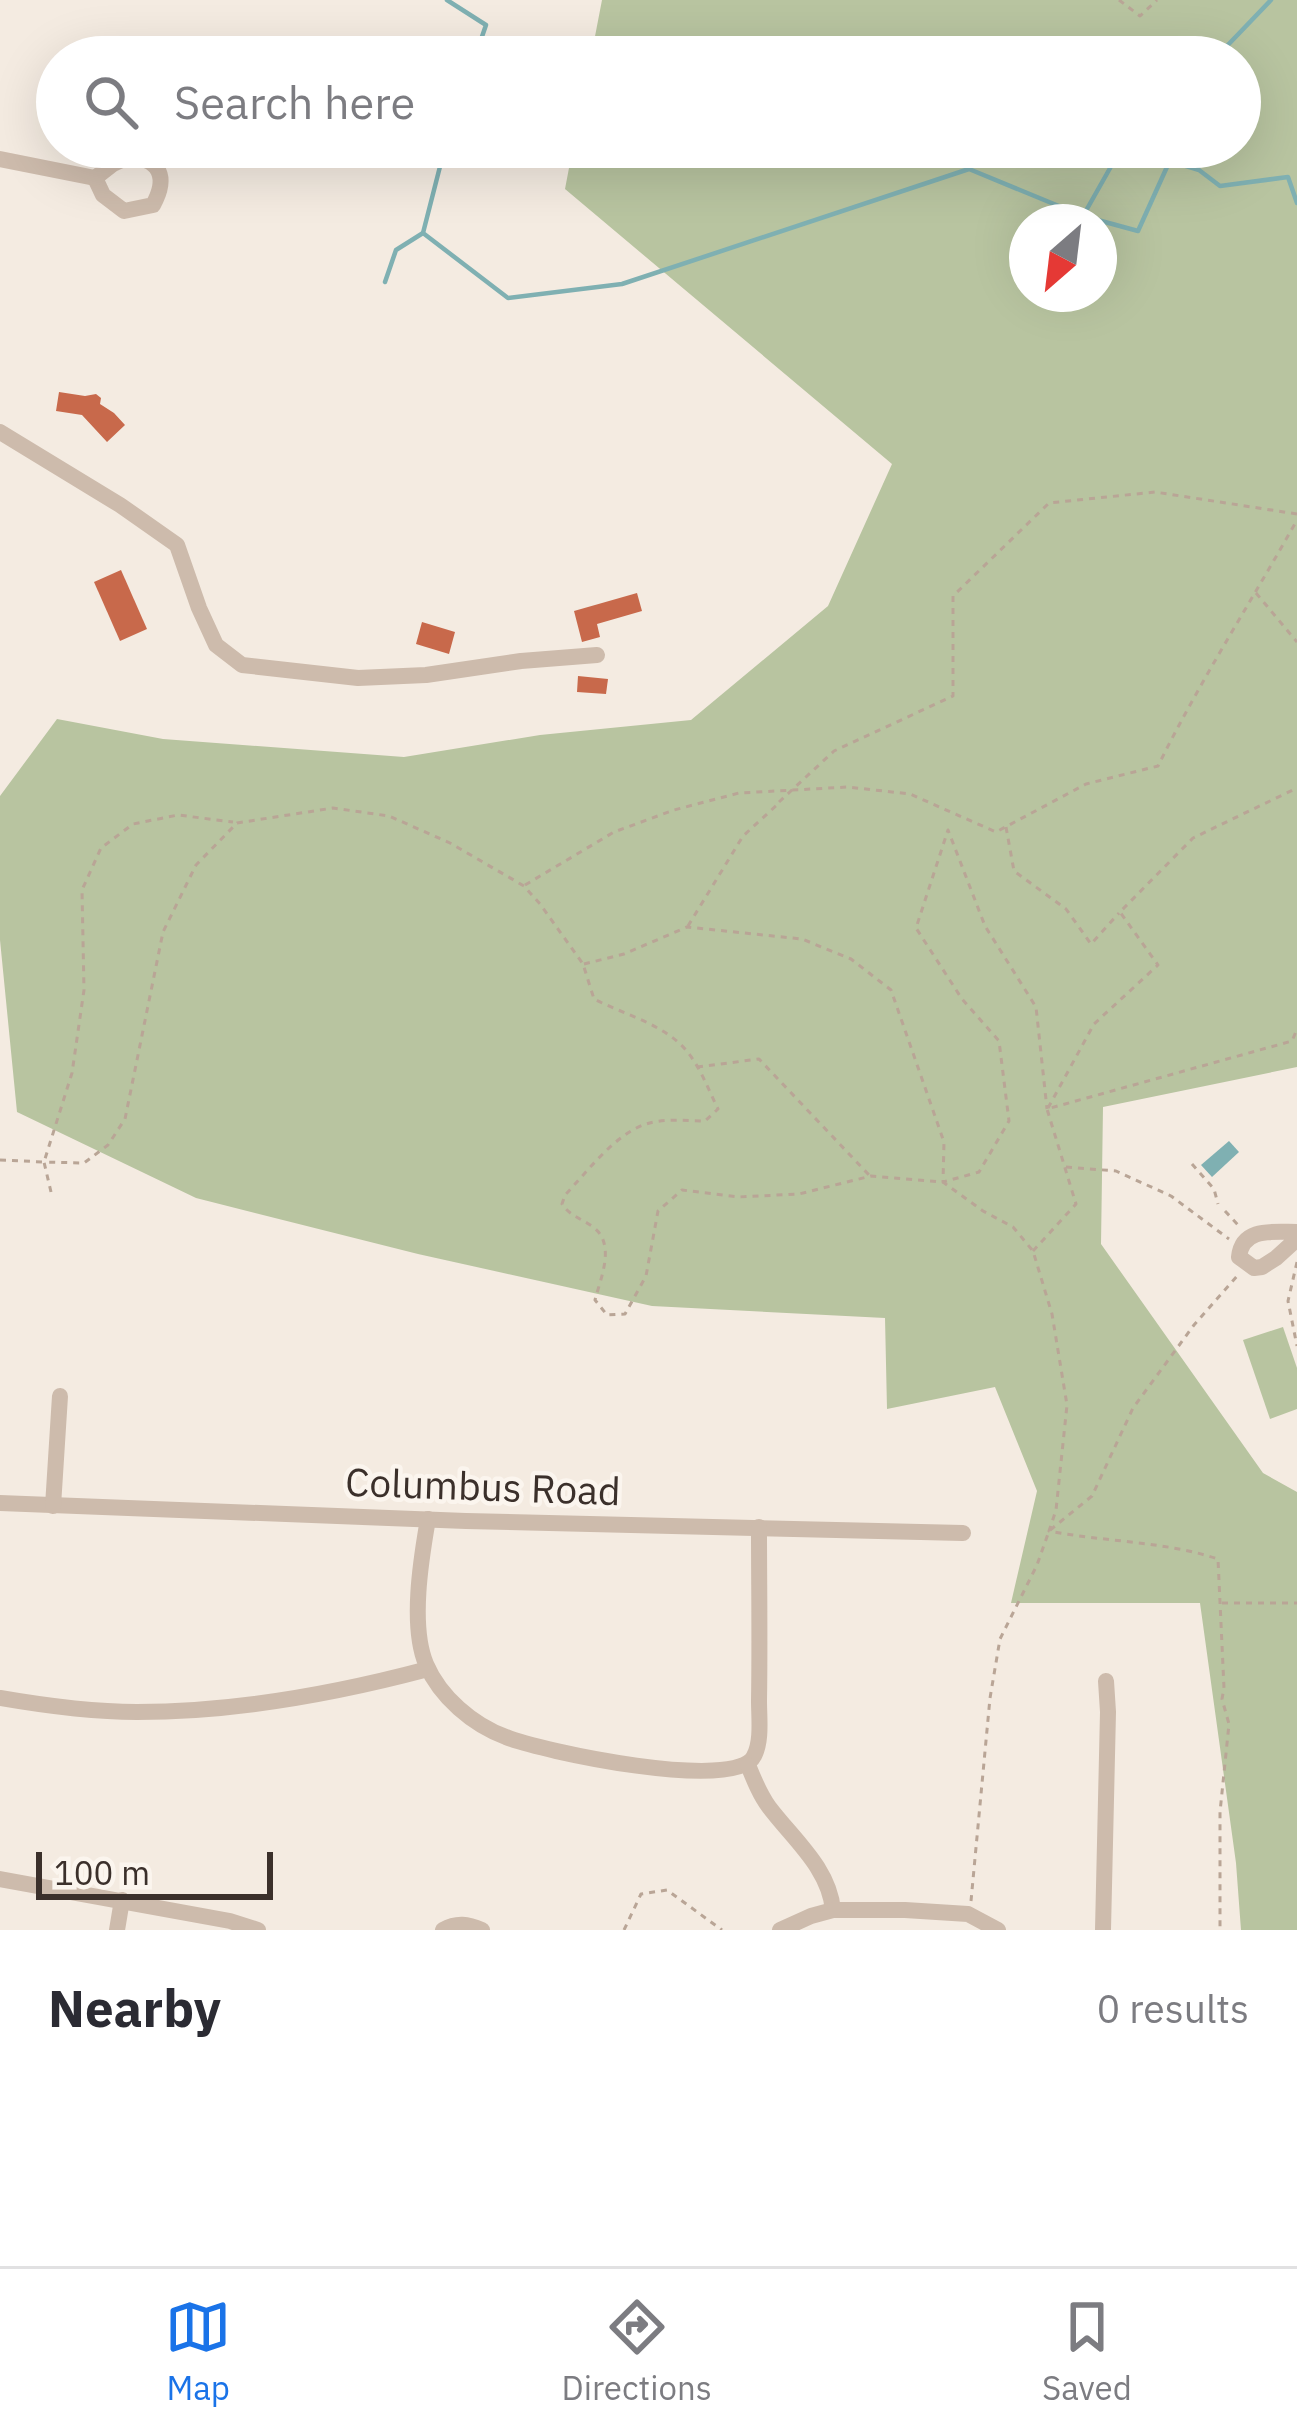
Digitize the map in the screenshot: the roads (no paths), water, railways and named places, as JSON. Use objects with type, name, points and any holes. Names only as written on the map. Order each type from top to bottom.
[{"type":"street","points":[[0,159],[36,166]]},
{"type":"street","points":[[45,168],[95,178]]},
{"type":"street","points":[[0,432],[177,545],[216,645],[242,665],[358,678],[597,656]]},
{"type":"street","points":[[1260,1232],[1297,1235],[1262,1267],[1254,1268],[1245,1250],[1260,1232]]},
{"type":"street","points":[[52,1506],[60,1396]]},
{"type":"street","name":"Columbus Road","points":[[0,1503],[963,1533]]},
{"type":"street","points":[[428,1519],[419,1568],[422,1654],[428,1670],[456,1706],[478,1724],[531,1745],[586,1758],[700,1773],[732,1771],[748,1765],[755,1756],[759,1527]]},
{"type":"street","points":[[0,1698],[80,1710],[181,1711],[359,1688],[428,1670]]},
{"type":"street","points":[[1103,1930],[1106,1681]]},
{"type":"street","points":[[748,1765],[766,1803],[825,1876],[833,1910]]},
{"type":"street","points":[[0,1879],[258,1930]]},
{"type":"street","points":[[117,1930],[122,1900]]},
{"type":"street","points":[[781,1930],[833,1910],[905,1910],[968,1915],[998,1930]]},
{"type":"street","points":[[442,1930],[467,1924],[482,1930]]},
{"type":"water","points":[[1229,1141],[1239,1152],[1212,1177],[1201,1165]]},
{"type":"waterway","points":[[447,0],[486,25],[482,36]]},
{"type":"waterway","points":[[1236,36],[1271,0]]},
{"type":"waterway","points":[[440,168],[423,233],[508,298],[622,284],[969,169],[1083,216],[1138,231],[1166,168]]},
{"type":"waterway","points":[[1090,204],[1110,168]]},
{"type":"waterway","points":[[1193,168],[1220,186],[1288,177],[1297,203]]},
{"type":"waterway","points":[[385,282],[396,250],[423,233]]}]
